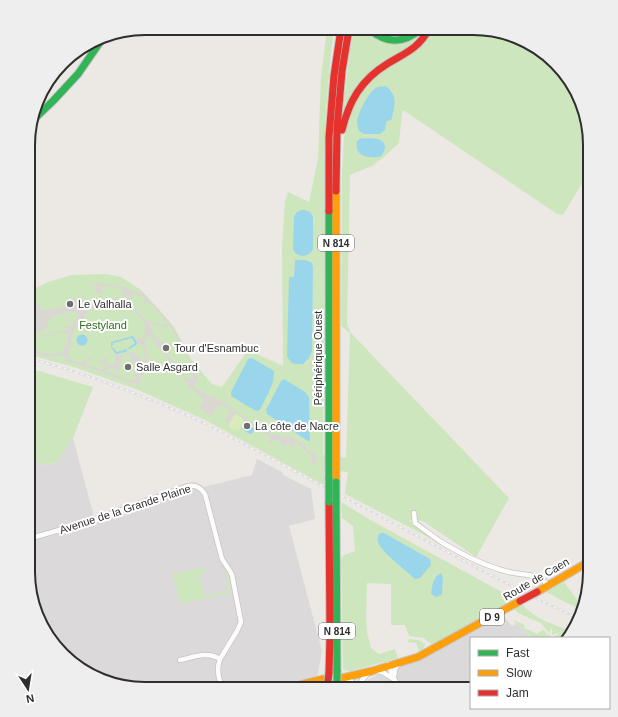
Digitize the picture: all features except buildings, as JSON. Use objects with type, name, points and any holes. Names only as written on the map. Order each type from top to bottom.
[{"type":"main road","name":"Périphérique Ouest","points":[[333,456],[329,137],[334,76],[340,35]]},
{"type":"main road","name":"Périphérique Ouest","points":[[325,682],[328,673],[330,636],[337,128],[342,71],[348,35]]},
{"type":"main road","points":[[377,35],[384,39],[401,40],[414,35]]},
{"type":"main road","points":[[336,189],[342,130],[352,99],[362,85],[377,70],[408,53],[417,46],[425,35]]},
{"type":"main road","points":[[40,114],[78,74],[99,45]]},
{"type":"main road","name":"Périphérique Ouest","points":[[332,502],[337,592],[345,675],[341,682]]},
{"type":"main road","name":"Route de Caen","points":[[345,675],[388,664],[399,663],[418,657],[464,633],[583,565]]},
{"type":"main road","name":"Route de Caen","points":[[345,675],[370,671],[430,650]]},
{"type":"street","name":"Avenue de la Grande Plaine","points":[[35,537],[98,519],[188,486],[198,487],[202,490],[205,494],[222,559],[230,571],[241,618],[240,626],[220,658],[217,666],[220,682]]},
{"type":"street","points":[[414,514],[415,523],[433,537],[452,548],[506,572],[540,578],[548,585]]},
{"type":"street","points":[[180,660],[208,654],[220,658]]},
{"type":"street","points":[[394,679],[395,670],[399,663]]},
{"type":"street","points":[[388,664],[396,682]]},
{"type":"street","points":[[361,682],[370,671],[382,672],[394,679]]},
{"type":"street","points":[[345,675],[353,682]]},
{"type":"street","points":[[345,675],[358,682]]},
{"type":"shaded area","points":[[101,283],[125,287],[136,293],[141,291],[171,325],[189,359],[170,326],[164,328],[160,325],[155,326],[150,322],[149,323],[155,338],[165,344],[162,346],[163,349],[187,378],[192,379],[193,377],[191,371],[195,369],[198,378],[194,386],[238,412],[262,430],[273,435],[291,437],[302,444],[312,453],[315,453],[318,457],[315,465],[311,464],[312,456],[296,443],[293,448],[288,444],[285,447],[277,439],[274,440],[272,444],[269,443],[271,437],[245,422],[238,414],[235,413],[229,423],[224,420],[231,411],[222,405],[218,406],[211,416],[199,408],[204,400],[191,388],[190,390],[188,383],[174,366],[168,365],[170,361],[149,335],[145,341],[146,355],[148,355],[148,360],[152,362],[153,365],[159,368],[157,371],[152,368],[147,370],[139,379],[138,386],[136,383],[130,383],[70,362],[66,360],[63,355],[49,357],[35,354],[35,350],[52,355],[64,350],[68,336],[66,333],[60,332],[38,337],[37,335],[46,335],[68,330],[65,328],[66,315],[66,326],[69,327],[72,326],[73,321],[77,319],[78,315],[77,313],[70,312],[62,313],[49,319],[45,330],[38,332],[36,331],[35,326],[35,312],[37,311],[35,306],[39,304],[42,310],[66,307],[68,300],[72,299],[81,301],[89,292],[80,306],[81,309],[102,301],[130,296],[114,295],[122,295],[122,288],[102,286],[101,292],[107,293],[107,295],[96,293],[95,287],[90,290],[94,285]],"holes":[[[133,294],[146,298],[143,301],[145,304],[147,302],[150,303],[168,323],[164,326],[158,323],[155,324],[150,320],[147,321],[130,305],[117,300],[131,298]],[[110,303],[123,304],[130,308],[138,314],[145,324],[145,333],[143,337],[136,339],[138,341],[137,347],[139,343],[143,345],[145,360],[144,361],[133,352],[116,355],[114,364],[111,366],[107,364],[106,360],[109,358],[108,357],[99,361],[95,360],[105,364],[103,370],[87,365],[86,362],[93,358],[91,356],[80,363],[71,360],[68,356],[72,333],[75,328],[80,327],[85,330],[87,329],[80,323],[90,309]],[[127,354],[132,355],[130,360],[136,366],[131,372],[136,372],[134,375],[136,377],[134,379],[127,380],[107,371],[111,368],[119,372],[122,357]]]},
{"type":"shaded area","points":[[73,438],[94,517],[187,483],[195,482],[204,487],[252,475],[257,459],[282,472],[283,475],[311,489],[315,519],[289,526],[322,651],[316,682],[137,682],[123,680],[96,671],[67,650],[50,627],[43,614],[36,587],[35,572],[35,456],[39,465],[56,463]]},
{"type":"shaded area","points":[[503,615],[511,625],[513,626],[516,624],[532,637],[470,637],[470,682],[366,682],[371,678],[464,636]]},
{"type":"green space","name":"Festyland","points":[[326,35],[333,35],[326,110],[324,158],[323,455],[346,458],[350,333],[341,326],[342,173],[344,137],[347,123],[350,113],[363,86],[425,35],[488,36],[515,43],[534,53],[546,62],[565,84],[575,103],[582,130],[583,182],[563,215],[557,214],[403,110],[399,143],[372,166],[350,175],[347,323],[350,332],[509,498],[476,557],[423,521],[409,520],[440,544],[345,494],[348,472],[324,470],[324,484],[322,484],[205,420],[136,389],[74,367],[35,357],[35,288],[51,281],[72,275],[106,274],[121,277],[141,290],[174,327],[191,359],[212,384],[222,387],[248,350],[283,366],[282,248],[285,201],[288,192],[309,202],[318,159],[321,77]]},
{"type":"green space","points":[[353,35],[375,35],[382,40],[409,35],[421,35],[422,39],[387,62],[343,110]]},
{"type":"green space","points":[[386,35],[408,35],[391,38]]},
{"type":"green space","points":[[35,370],[93,387],[73,438],[56,463],[39,465],[35,456]]},
{"type":"green space","points":[[234,415],[238,415],[244,422],[240,425],[240,429],[238,431],[230,428],[229,424]]},
{"type":"green space","points":[[341,502],[374,522],[511,597],[519,597],[441,642],[432,644],[424,638],[409,636],[405,625],[391,625],[391,584],[367,583],[366,617],[367,632],[371,648],[379,654],[395,649],[398,658],[350,671],[343,670],[341,558],[344,555],[355,551],[353,526],[342,518]]},
{"type":"green space","points":[[204,567],[205,574],[200,576],[204,596],[229,590],[225,571],[228,575],[231,593],[180,604],[173,574]]},
{"type":"green space","points":[[564,582],[579,602],[577,608],[565,602],[546,592]]},
{"type":"green space","points":[[522,604],[533,615],[567,630],[562,637],[554,636],[559,634],[557,633],[552,635],[552,630],[550,629],[550,634],[541,623],[518,613],[514,609]]},
{"type":"green space","points":[[515,621],[525,625],[524,628],[538,634],[544,630],[552,637],[532,637],[514,622]]},
{"type":"green space","points":[[409,639],[418,640],[425,644],[423,649],[419,651],[416,643],[408,642]]},
{"type":"water","points":[[386,86],[393,94],[395,101],[392,119],[386,122],[385,130],[380,134],[364,134],[359,131],[357,122],[362,108],[373,90],[378,87]]},
{"type":"water","points":[[362,138],[376,139],[383,142],[385,148],[381,156],[367,157],[362,155],[358,151],[357,141]]},
{"type":"water","points":[[301,210],[308,211],[313,217],[313,249],[309,254],[303,256],[297,254],[293,249],[294,216]]},
{"type":"water","points":[[295,260],[305,260],[311,262],[313,266],[312,351],[309,358],[303,364],[293,363],[287,356],[289,277],[294,277]]},
{"type":"water","points":[[80,335],[84,335],[86,336],[86,344],[80,345],[77,342],[77,338]]},
{"type":"water","points":[[133,336],[137,342],[136,345],[129,349],[128,348],[135,343],[132,338],[113,343],[112,347],[117,352],[127,349],[125,352],[116,354],[111,347],[111,342]]},
{"type":"water","points":[[252,358],[274,371],[273,381],[269,391],[260,410],[256,411],[231,396],[231,392],[248,359]]},
{"type":"water","points":[[284,379],[305,392],[309,397],[310,441],[267,414],[266,410],[281,381]]},
{"type":"water","name":"La côte de Nacre","points":[[245,424],[255,429],[253,433],[250,434],[242,429]]},
{"type":"water","points":[[380,533],[384,533],[430,559],[431,565],[420,578],[415,579],[384,551],[378,542]]},
{"type":"water","points":[[441,573],[443,577],[442,594],[437,597],[431,594],[433,582]]},
{"type":"railway","points":[[35,360],[119,387],[206,424],[519,590],[574,616]]},
{"type":"traffic: fast","points":[[378,35],[389,40],[401,40],[412,35]]},
{"type":"traffic: fast","points":[[40,114],[78,74],[98,45]]},
{"type":"traffic: fast","points":[[329,211],[329,479]]},
{"type":"traffic: fast","points":[[329,479],[329,502]]},
{"type":"traffic: fast","points":[[336,482],[336,502]]},
{"type":"traffic: fast","points":[[336,502],[337,671]]},
{"type":"traffic: fast","points":[[337,671],[337,682]]},
{"type":"traffic: slow","points":[[336,191],[336,482]]},
{"type":"traffic: slow","points":[[537,592],[583,565]]},
{"type":"traffic: slow","points":[[342,678],[372,671],[418,657],[520,601]]},
{"type":"traffic: slow","points":[[311,682],[323,679]]},
{"type":"traffic: jam","points":[[329,211],[329,137],[334,76],[340,35]]},
{"type":"traffic: jam","points":[[336,191],[337,128],[342,71],[348,35]]},
{"type":"traffic: jam","points":[[342,130],[352,101],[363,84],[378,70],[416,46],[426,35]]},
{"type":"traffic: jam","points":[[329,502],[329,673]]},
{"type":"traffic: jam","points":[[520,601],[537,592]]},
{"type":"traffic: jam","points":[[328,682],[329,673]]},
{"type":"place","name":"Le Valhalla","points":[[70,304]]},
{"type":"place","name":"Tour d'Esnambuc","points":[[166,348]]},
{"type":"place","name":"Salle Asgard","points":[[128,367]]},
{"type":"place","name":"La côte de Nacre","points":[[247,426]]}]
